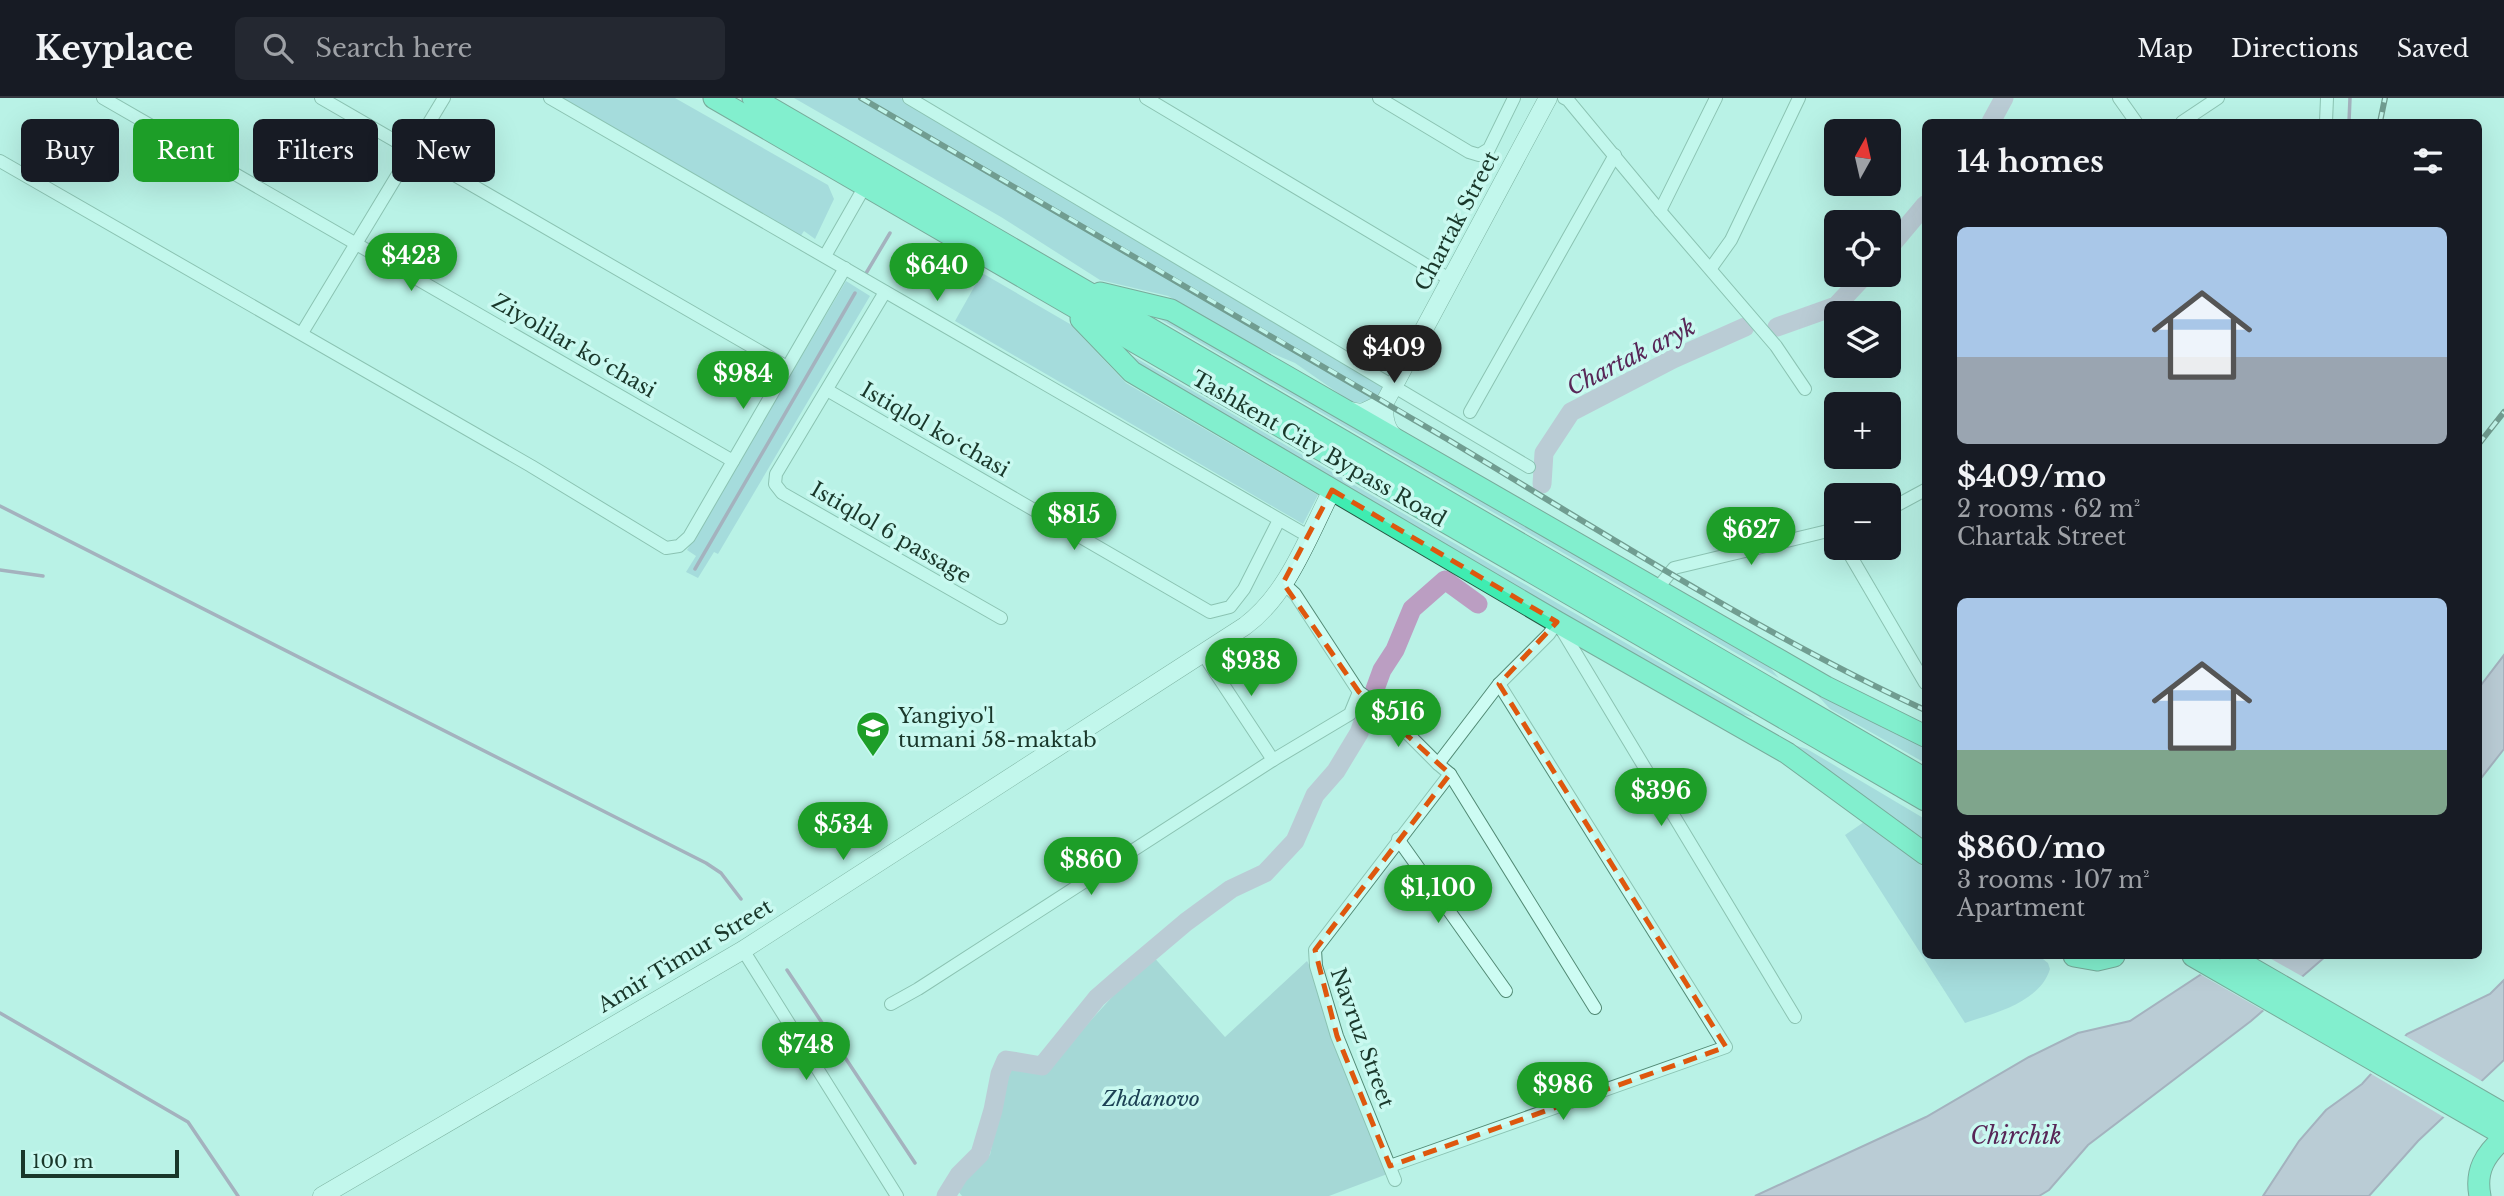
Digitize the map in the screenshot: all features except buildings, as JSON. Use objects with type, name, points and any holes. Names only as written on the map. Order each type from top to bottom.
[{"type":"highway","name":"Tashkent City Bypass Road","points":[[714,98],[870,177]]},
{"type":"highway","name":"Tashkent City Bypass Road","points":[[752,98],[870,177],[1840,740],[1922,798]]},
{"type":"highway","points":[[1071,295],[1171,310],[1761,651],[1922,735]]},
{"type":"highway","points":[[1071,295],[1132,372],[1803,764],[1922,852]]},
{"type":"highway","points":[[1761,651],[1840,740]]},
{"type":"highway","points":[[1721,717],[1840,740]]},
{"type":"highway","name":"Tashkent City Bypass Road","points":[[1840,740],[1922,778]]},
{"type":"highway","points":[[2198,959],[2504,1137],[2490,1149],[2482,1166],[2478,1180],[2480,1196]]},
{"type":"highway","points":[[2235,959],[2504,1114]]},
{"type":"main road","name":"Chartak Street","points":[[1390,395],[1548,98]]},
{"type":"main road","points":[[1343,409],[1362,413],[1390,395]]},
{"type":"main road","points":[[1390,395],[1384,417],[1387,428],[1399,442]]},
{"type":"main road","name":"Amir Timur Street","points":[[322,1196],[743,950],[1203,654],[1259,615],[1270,604],[1283,583],[1332,490]]},
{"type":"street","name":"Ziyolilar koʻchasi","points":[[103,98],[733,461]]},
{"type":"street","points":[[321,98],[392,139]]},
{"type":"street","points":[[432,119],[444,98]]},
{"type":"street","points":[[550,98],[1308,536]]},
{"type":"street","points":[[1146,98],[1451,280]]},
{"type":"street","points":[[1379,98],[1469,152],[1479,155],[1489,149],[1514,98]]},
{"type":"street","points":[[1564,98],[1776,346],[1805,389]]},
{"type":"street","points":[[1660,211],[1716,98]]},
{"type":"street","points":[[1711,268],[1731,240],[1799,98]]},
{"type":"street","points":[[2119,98],[2134,119]]},
{"type":"street","points":[[2186,119],[2218,98]]},
{"type":"street","points":[[2326,119],[2327,98]]},
{"type":"street","points":[[917,100],[1390,395],[1529,467]]},
{"type":"street","points":[[1470,412],[1615,155]]},
{"type":"street","points":[[0,161],[531,466],[663,547],[675,547],[686,541],[845,268]]},
{"type":"street","points":[[825,256],[870,177]]},
{"type":"street","points":[[302,333],[394,182]]},
{"type":"street","points":[[467,182],[787,367]]},
{"type":"street","points":[[827,390],[886,292]]},
{"type":"street","name":"Istiqlol 6 passage","points":[[827,390],[776,474],[775,484],[782,493],[1001,618]]},
{"type":"street","name":"Istiqlol koʻchasi","points":[[827,390],[1210,612],[1230,607],[1244,589],[1279,520]]},
{"type":"street","points":[[1901,503],[1922,492]]},
{"type":"street","points":[[1656,590],[1674,568],[1824,532]]},
{"type":"street","points":[[1853,560],[1922,678]]},
{"type":"street","points":[[1283,583],[1295,594],[1362,694],[1381,708],[1450,774],[1595,1008]]},
{"type":"street","points":[[1438,764],[1499,684],[1549,634],[1557,622],[1795,1017]]},
{"type":"street","points":[[1203,654],[1273,760]]},
{"type":"street","points":[[1390,1166],[1726,1047],[1499,684]]},
{"type":"street","points":[[891,1004],[1273,760],[1350,714],[1362,694]]},
{"type":"street","name":"Navruz Street","points":[[1395,1180],[1337,1036],[1314,956],[1322,939],[1450,774]]},
{"type":"street","points":[[1398,839],[1506,991]]},
{"type":"street","points":[[743,950],[897,1196]]},
{"type":"highlighted area","points":[[1332,490],[1557,622],[1499,684],[1726,1047],[1390,1166],[1337,1036],[1315,950],[1450,774],[1359,692],[1283,583]]},
{"type":"shaded area","points":[[560,98],[675,98],[828,185],[834,199],[815,239],[804,231],[800,237]]},
{"type":"shaded area","points":[[794,98],[901,98],[1385,386],[1376,399],[1365,403],[1351,402],[1295,363],[1250,344],[1168,296],[1100,280],[1001,217]]},
{"type":"shaded area","points":[[982,273],[1070,324],[1126,383],[1318,495],[1303,524],[955,321]]},
{"type":"shaded area","points":[[846,281],[870,296],[718,554],[714,552],[698,578],[686,572],[696,556],[687,550]]},
{"type":"shaded area","points":[[1144,310],[1170,315],[1766,663],[1779,678]]},
{"type":"shaded area","points":[[1124,351],[1753,717],[1726,711],[1135,366]]},
{"type":"shaded area","points":[[1809,686],[1922,742],[1922,761],[1830,709]]},
{"type":"shaded area","points":[[1777,740],[1807,749],[1922,817],[1922,840]]},
{"type":"shaded area","points":[[1864,822],[1922,866],[1922,956],[1845,835]]},
{"type":"shaded area","points":[[1924,959],[2043,959],[2048,963],[2050,969],[2045,980],[2027,998],[1965,1023]]},
{"type":"green space","name":"Zhdanovo","points":[[1151,954],[1225,1037],[1307,961],[1390,1173],[1329,1196],[962,1196],[957,1190],[970,1171],[990,1155],[1006,1072],[1012,1066],[1045,1071]]},
{"type":"water","points":[[2504,655],[2504,749],[2482,777],[2482,684]]},
{"type":"water","name":"Chirchik","points":[[2224,959],[2323,959],[2251,1021],[2088,1145],[2049,1190],[2039,1196],[1755,1196],[1926,1117],[2029,1057],[2078,1033],[2130,1021]]},
{"type":"water","points":[[2504,980],[2504,1060],[2418,1141],[2369,1196],[2263,1196],[2299,1141],[2326,1110],[2362,1084],[2407,1034],[2490,994]]},
{"type":"pier","points":[[2219,959],[2271,959],[2305,978],[2266,1012],[2198,973]]},
{"type":"pier","points":[[2402,1034],[2485,1083],[2447,1119],[2368,1072]]},
{"type":"waterway","name":"Chartak aryk","points":[[1993,119],[2004,98]]},
{"type":"waterway","points":[[2349,119],[2350,98]]},
{"type":"waterway","name":"Chartak aryk","points":[[1901,234],[1922,209]]},
{"type":"waterway","points":[[865,275],[890,233]]},
{"type":"waterway","name":"Chartak aryk","points":[[1777,327],[1836,306],[1854,287]]},
{"type":"waterway","points":[[695,569],[855,293]]},
{"type":"waterway","name":"Chartak aryk","points":[[1542,484],[1544,453],[1571,412],[1673,359],[1745,327]]},
{"type":"waterway","points":[[0,506],[706,863],[721,873],[741,899]]},
{"type":"waterway","points":[[0,570],[43,576]]},
{"type":"waterway","name":"Chartak aryk","points":[[946,1196],[959,1175],[980,1154],[1006,1060],[1042,1066],[1097,998],[1128,971],[1186,922],[1231,889],[1265,873],[1295,841],[1315,795],[1336,771],[1359,733],[1382,670],[1395,650],[1412,609],[1445,580],[1478,604]]},
{"type":"waterway","points":[[787,970],[915,1163]]},
{"type":"waterway","points":[[0,1013],[188,1122],[238,1196]]},
{"type":"railway","points":[[861,98],[1301,353],[1742,615],[1922,709]]},
{"type":"railway","points":[[2381,119],[2385,98]]},
{"type":"railway","points":[[2482,440],[2504,412]]},
{"type":"place","name":"Yangiyo'l tumani 58-maktab","points":[[873,758]]}]
